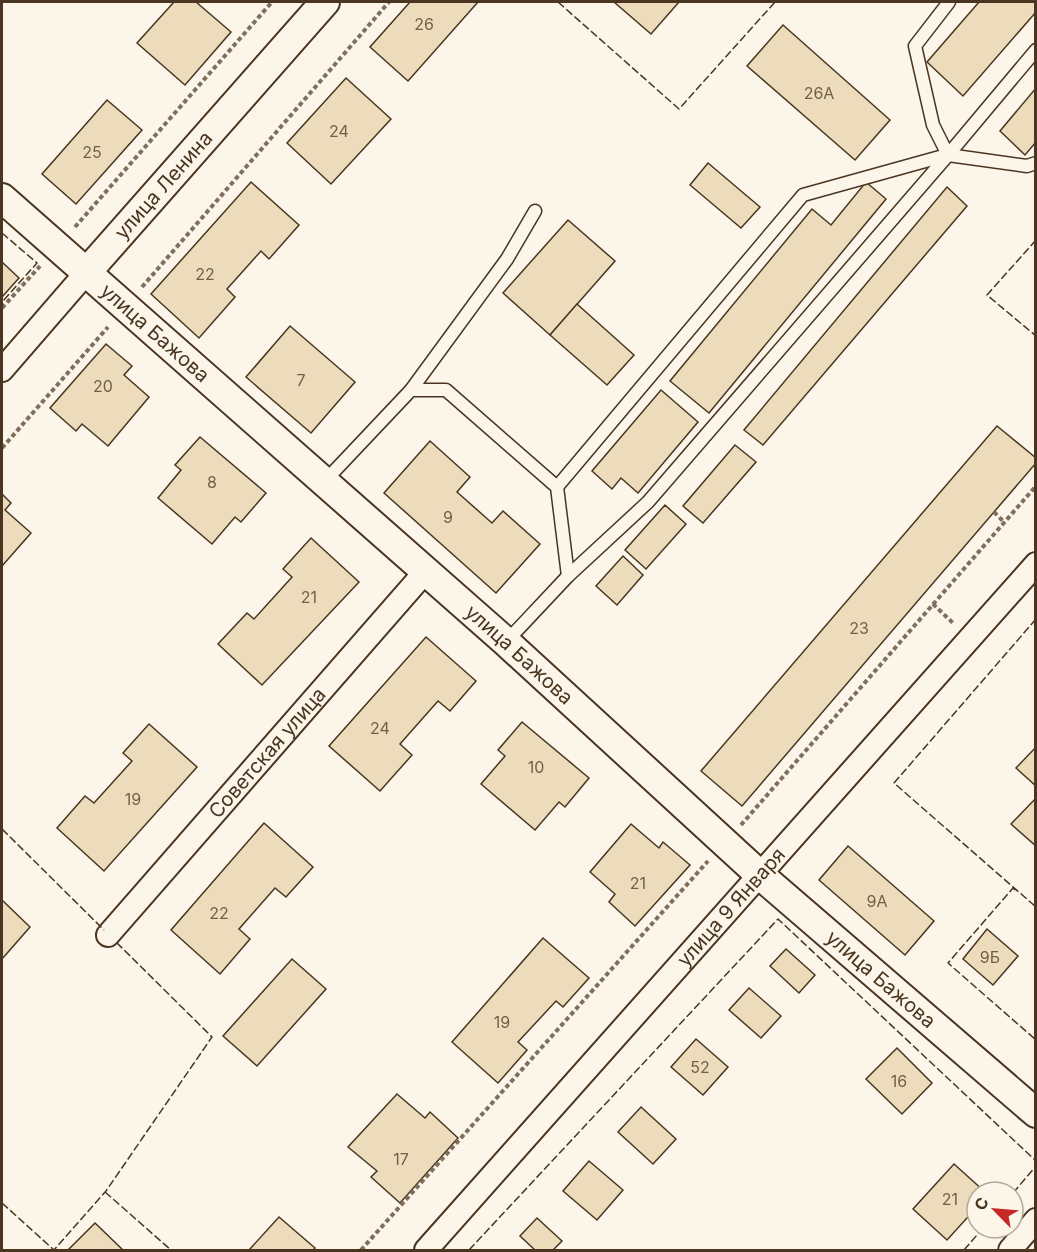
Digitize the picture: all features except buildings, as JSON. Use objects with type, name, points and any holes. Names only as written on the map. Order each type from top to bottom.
[{"type":"street","name":"улица Ленина","points":[[2,370],[325,2]]},
{"type":"street","name":"улица Бажова","points":[[2,198],[506,642],[760,875],[1035,1113]]},
{"type":"street","name":"улица 9 Января","points":[[426,1251],[1035,564]]},
{"type":"street","name":"Советская улица","points":[[108,935],[425,572]]},
{"type":"street","points":[[1010,1251],[1035,1220]]},
{"type":"lane","points":[[948,155],[933,124],[915,46],[949,2]]},
{"type":"lane","points":[[506,642],[568,576],[648,502],[948,155],[1035,50]]},
{"type":"lane","points":[[557,487],[803,195],[948,155],[1027,166],[1035,163]]},
{"type":"lane","points":[[325,481],[411,390],[507,259],[535,211]]},
{"type":"lane","points":[[411,390],[446,390],[557,487],[568,576]]},
{"type":"path","points":[[2,308],[272,2]]},
{"type":"path","points":[[2,448],[389,2]]},
{"type":"path","points":[[361,1251],[724,843],[1035,486]]},
{"type":"path","points":[[994,512],[1004,522]]},
{"type":"path","points":[[933,604],[953,623]]},
{"type":"fence","points":[[558,2],[679,109],[775,2]]},
{"type":"fence","points":[[2,233],[37,263],[2,302]]},
{"type":"fence","points":[[1036,240],[987,295],[1036,336]]},
{"type":"fence","points":[[1036,619],[894,783],[1036,907]]},
{"type":"fence","points":[[2,829],[104,930]]},
{"type":"fence","points":[[1015,890],[1013,888],[948,963],[1036,1040]]},
{"type":"fence","points":[[469,1250],[778,919],[1036,1161]]},
{"type":"fence","points":[[2,1203],[54,1250],[106,1191],[212,1037],[115,941]]},
{"type":"fence","points":[[1024,1180],[1036,1166]]},
{"type":"fence","points":[[105,1192],[171,1250]]},
{"type":"fence","points":[[964,1250],[973,1240]]}]
